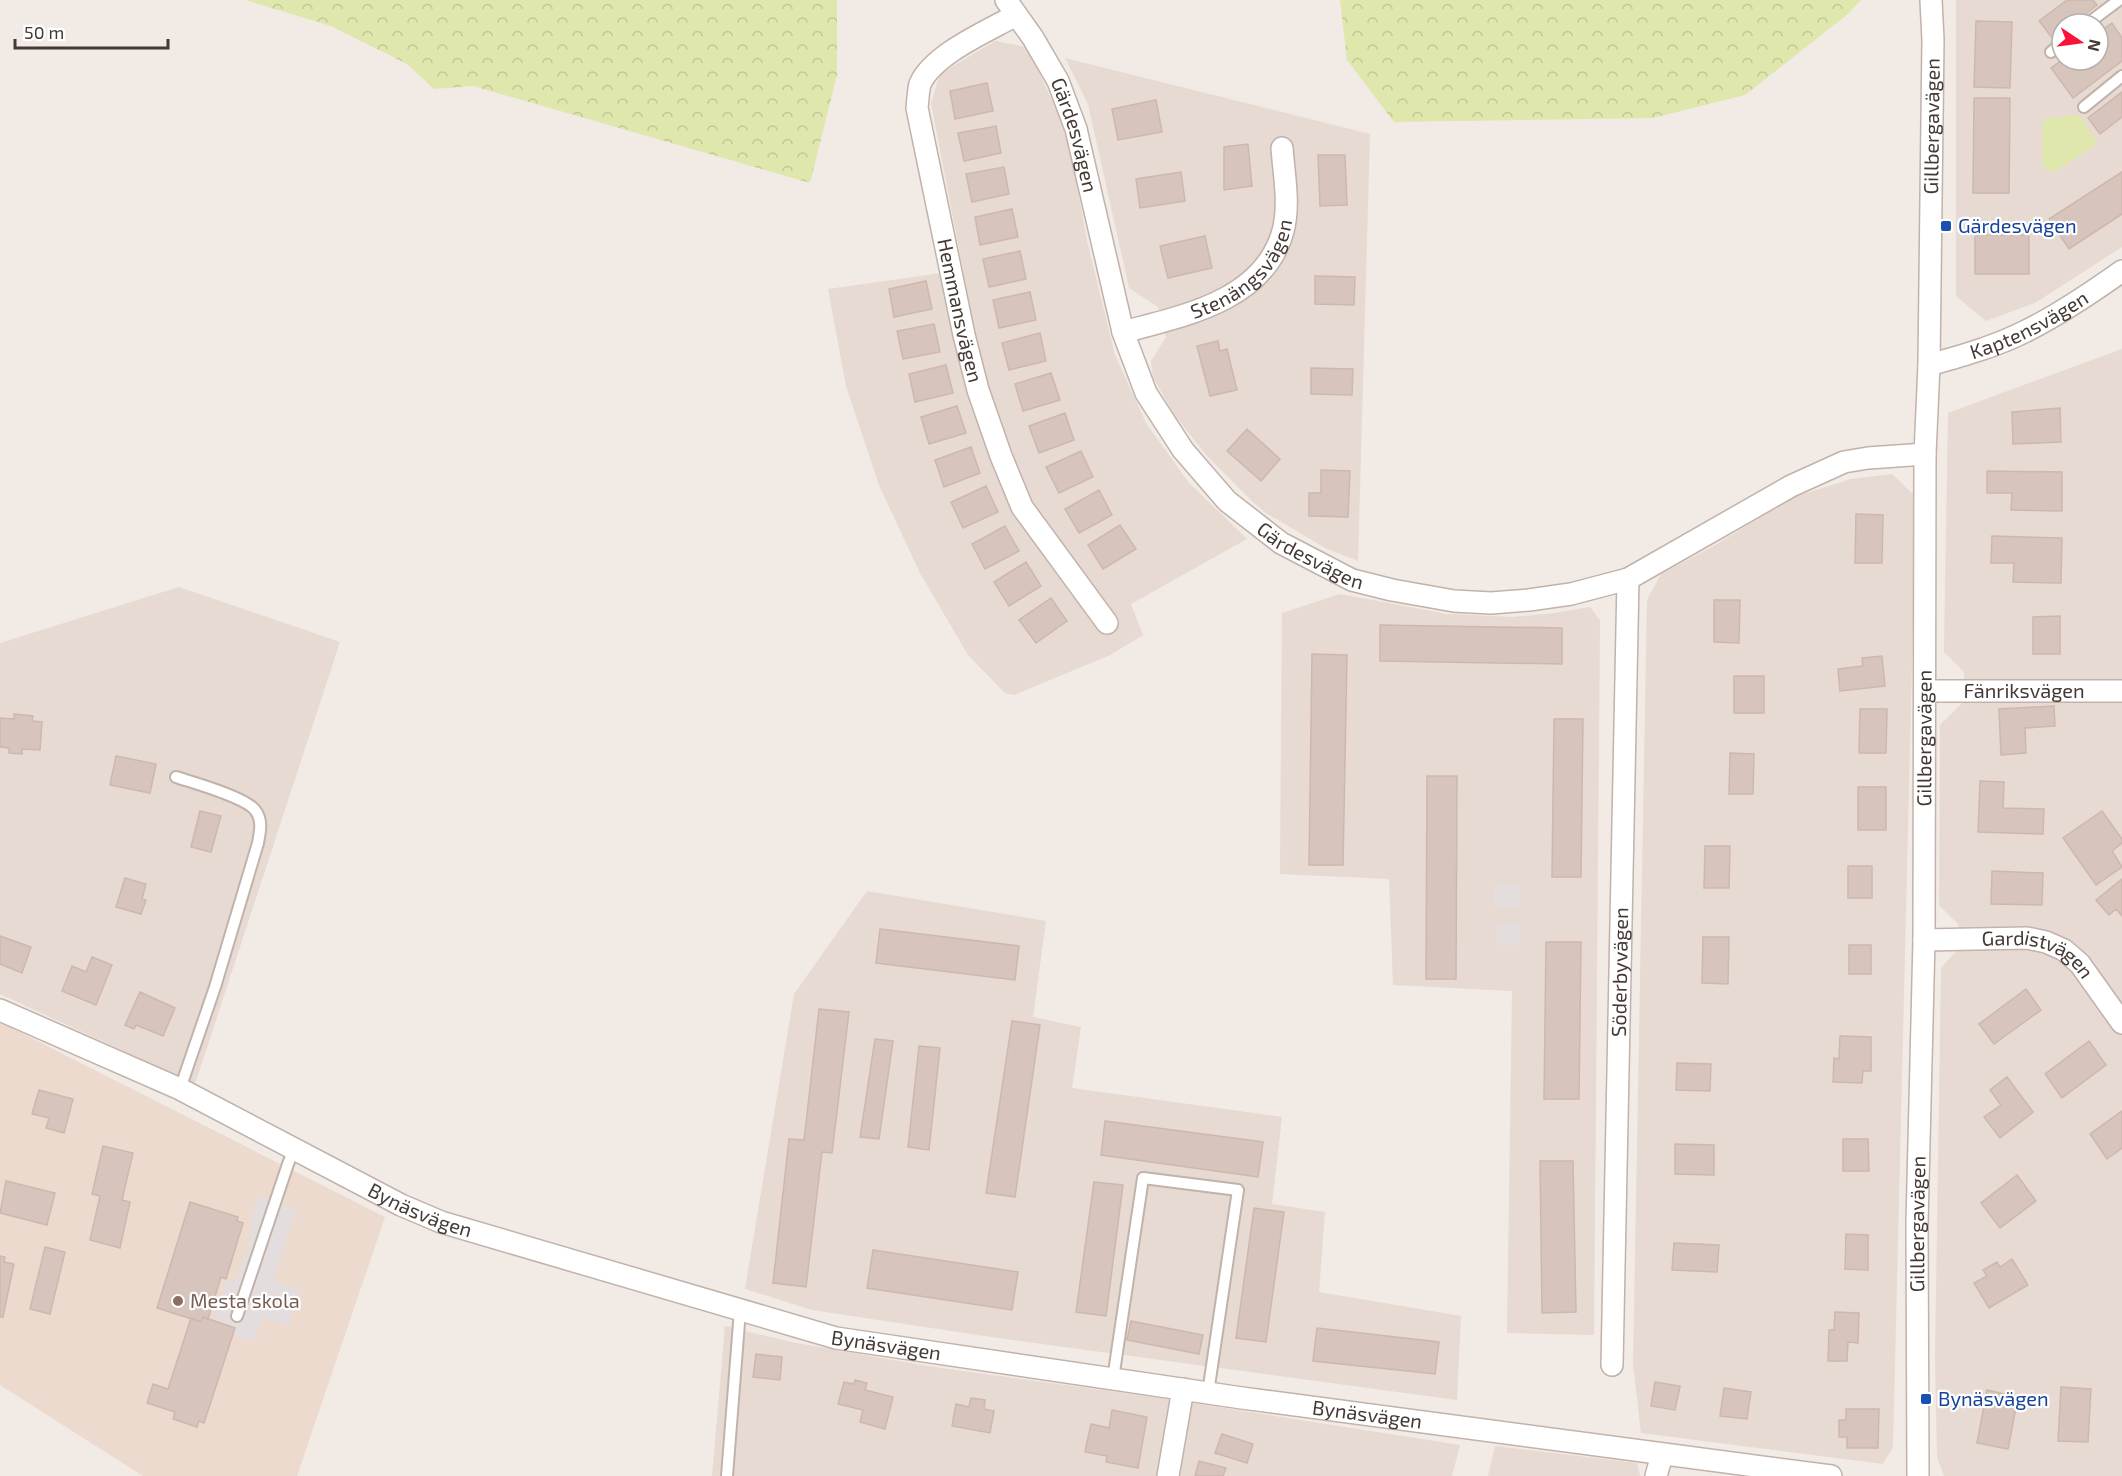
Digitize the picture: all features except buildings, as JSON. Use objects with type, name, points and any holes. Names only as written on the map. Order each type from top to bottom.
[{"type":"street","name":"Gillbergavägen","points":[[1918,1476],[1917,1223],[1924,940],[1925,454],[1929,365],[1933,40],[1931,0]]},
{"type":"street","name":"Gärdesvägen","points":[[1011,8],[1033,38],[1058,81],[1076,129],[1123,332],[1146,393],[1183,450],[1227,501],[1281,543],[1352,580],[1454,601],[1491,603],[1571,594],[1628,579],[1818,473],[1844,462],[1925,454]]},
{"type":"street","name":"Hemmansvägen","points":[[1011,8],[949,53],[931,69],[920,85],[917,108],[964,335],[978,390],[1001,456],[1022,507],[1107,623]]},
{"type":"street","name":"Stenängsvägen","points":[[1123,332],[1192,314],[1226,299],[1251,280],[1271,259],[1283,232],[1286,207],[1282,148]]},
{"type":"street","name":"Kaptensvägen","points":[[1929,365],[1988,348],[2025,332],[2082,299],[2122,271]]},
{"type":"street","name":"Söderbyvägen","points":[[1612,1365],[1628,579]]},
{"type":"street","name":"Fänriksvägen","points":[[1926,691],[2122,691]]},
{"type":"street","name":"Gardistvägen","points":[[1924,940],[2027,938],[2046,942],[2064,950],[2080,964],[2122,1023]]},
{"type":"street","name":"Bynäsvägen","points":[[0,1010],[180,1089],[401,1205],[441,1222],[836,1338],[1208,1393],[1831,1476]]},
{"type":"street","points":[[1168,1476],[1183,1389]]},
{"type":"street","points":[[1656,1476],[1662,1455]]},
{"type":"lane","points":[[2103,12],[2119,0]]},
{"type":"lane","points":[[2084,107],[2122,76]]},
{"type":"lane","points":[[176,777],[246,802],[256,811],[261,824],[258,843],[218,976],[180,1089]]},
{"type":"lane","points":[[237,1316],[294,1149]]},
{"type":"lane","points":[[1113,1379],[1143,1178],[1238,1190],[1208,1393]]},
{"type":"lane","points":[[727,1476],[740,1310]]},
{"type":"shaded area","points":[[1956,0],[2121,0],[2122,247],[2035,303],[1986,321],[1956,296]]},
{"type":"shaded area","points":[[995,41],[1027,47],[1058,113],[1072,157],[1087,241],[1115,355],[1146,423],[1189,483],[1247,539],[1131,604],[1143,635],[1110,655],[1014,695],[1005,693],[968,655],[920,573],[879,485],[846,386],[828,289],[963,270],[931,103],[940,74]]},
{"type":"shaded area","points":[[1065,58],[1370,134],[1358,561],[1327,549],[1266,513],[1206,455],[1173,413],[1153,377],[1151,361],[1166,337],[1158,307],[1129,288],[1088,104]]},
{"type":"shaded area","points":[[2122,349],[2122,1476],[1944,1476],[1937,1457],[1935,1358],[1941,968],[1959,948],[1958,924],[1939,905],[1940,725],[1965,700],[1964,672],[1944,652],[1948,413]]},
{"type":"shaded area","points":[[1892,474],[1916,497],[1893,1447],[1883,1464],[1641,1433],[1633,1364],[1647,600],[1661,574],[1712,547],[1794,497],[1851,479]]},
{"type":"shaded area","points":[[179,587],[340,642],[195,1084],[0,994],[0,643]]},
{"type":"shaded area","points":[[1340,594],[1447,614],[1513,617],[1590,607],[1600,620],[1594,1335],[1507,1333],[1512,991],[1393,985],[1389,879],[1280,874],[1282,613]]},
{"type":"shaded area","points":[[1494,883],[1519,884],[1519,908],[1493,907]]},
{"type":"shaded area","points":[[867,891],[1046,921],[1033,1017],[1081,1027],[1072,1088],[1282,1117],[1272,1204],[1325,1212],[1319,1292],[1461,1316],[1457,1400],[998,1338],[812,1310],[745,1289],[794,994]]},
{"type":"shaded area","points":[[1497,923],[1520,924],[1519,945],[1496,945]]},
{"type":"shaded area","name":"Mesta skola","points":[[0,1022],[385,1217],[297,1476],[143,1476],[0,1385]]},
{"type":"shaded area","points":[[259,1196],[297,1208],[273,1280],[300,1289],[288,1326],[262,1317],[254,1342],[232,1335],[234,1328],[214,1321],[227,1279],[236,1281],[254,1227],[249,1225]]},
{"type":"shaded area","points":[[725,1326],[791,1342],[927,1366],[1160,1398],[1460,1445],[1452,1476],[712,1476]]},
{"type":"shaded area","points":[[1495,1446],[1637,1463],[1640,1476],[1488,1476]]},
{"type":"green space","points":[[245,0],[837,0],[837,75],[810,183],[473,86],[434,89],[407,64],[331,26]]},
{"type":"green space","points":[[1340,0],[1861,0],[1848,14],[1745,95],[1653,118],[1394,122],[1347,60]]},
{"type":"green space","points":[[2079,115],[2096,140],[2095,145],[2053,173],[2042,165],[2043,119]]},
{"type":"place","name":"Gärdesvägen","points":[[1946,226]]},
{"type":"place","name":"Mesta skola","points":[[178,1301]]},
{"type":"place","name":"Bynäsvägen","points":[[1926,1399]]}]
